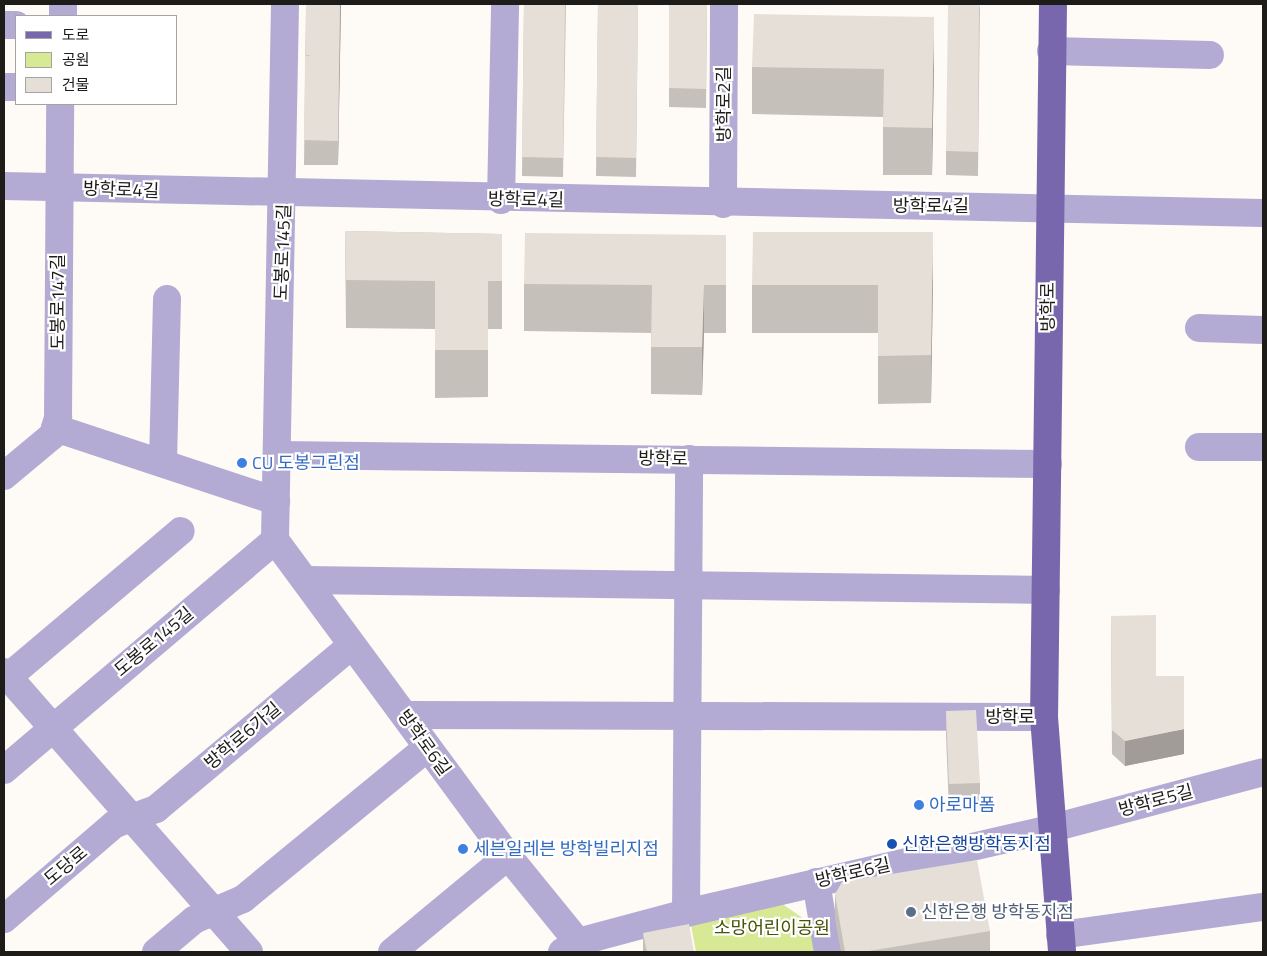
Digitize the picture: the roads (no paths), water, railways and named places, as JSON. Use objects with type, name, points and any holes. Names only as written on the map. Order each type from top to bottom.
[{"type":"main road","name":"방학로","points":[[1053,4],[1048,208],[1048,464],[1044,717],[1049,829],[1061,943]]},
{"type":"street","name":"도봉로145길","points":[[4,770],[275,540],[284,196],[285,4]]},
{"type":"street","points":[[501,200],[505,4]]},
{"type":"street","name":"방학로2길","points":[[723,204],[724,4]]},
{"type":"street","points":[[1052,51],[1210,55]]},
{"type":"street","name":"도봉로147길","points":[[55,428],[60,105]]},
{"type":"street","name":"방학로4길","points":[[4,186],[284,196],[1048,208]]},
{"type":"street","points":[[1048,208],[1263,212]]},
{"type":"street","points":[[163,464],[167,299]]},
{"type":"street","points":[[1199,328],[1263,330]]},
{"type":"street","points":[[4,476],[53,435],[55,428],[276,501]]},
{"type":"street","points":[[1199,447],[1263,447]]},
{"type":"street","name":"방학로","points":[[277,455],[1048,464]]},
{"type":"street","points":[[686,913],[685,714],[689,459]]},
{"type":"street","points":[[181,530],[6,674],[249,952]]},
{"type":"street","name":"방학로6길","points":[[275,540],[351,646],[405,715],[427,748],[508,856],[570,947],[686,913],[1049,829]]},
{"type":"street","points":[[305,580],[1046,590]]},
{"type":"street","name":"방학로6가길","points":[[131,818],[156,809],[351,646]]},
{"type":"street","name":"방학로","points":[[405,715],[685,714],[1044,717]]},
{"type":"street","points":[[156,952],[212,910],[243,899],[427,748]]},
{"type":"street","name":"방학로5길","points":[[1049,829],[1263,772]]},
{"type":"street","name":"도당로","points":[[4,919],[115,824],[131,818]]},
{"type":"street","points":[[392,952],[508,856]]},
{"type":"street","points":[[816,882],[828,952]]},
{"type":"street","name":"방학로","points":[[1061,943],[1263,907]]},
{"type":"place","name":"CU 도봉그린점","points":[[242,463]]},
{"type":"place","name":"아로마폼","points":[[919,805]]},
{"type":"place","name":"신한은행방학동지점","points":[[892,844]]},
{"type":"place","name":"세븐일레븐 방학빌리지점","points":[[463,849]]},
{"type":"place","name":"신한은행 방학동지점","points":[[911,912]]},
{"type":"park label","name":"소망어린이공원","points":[[772,928]]}]
